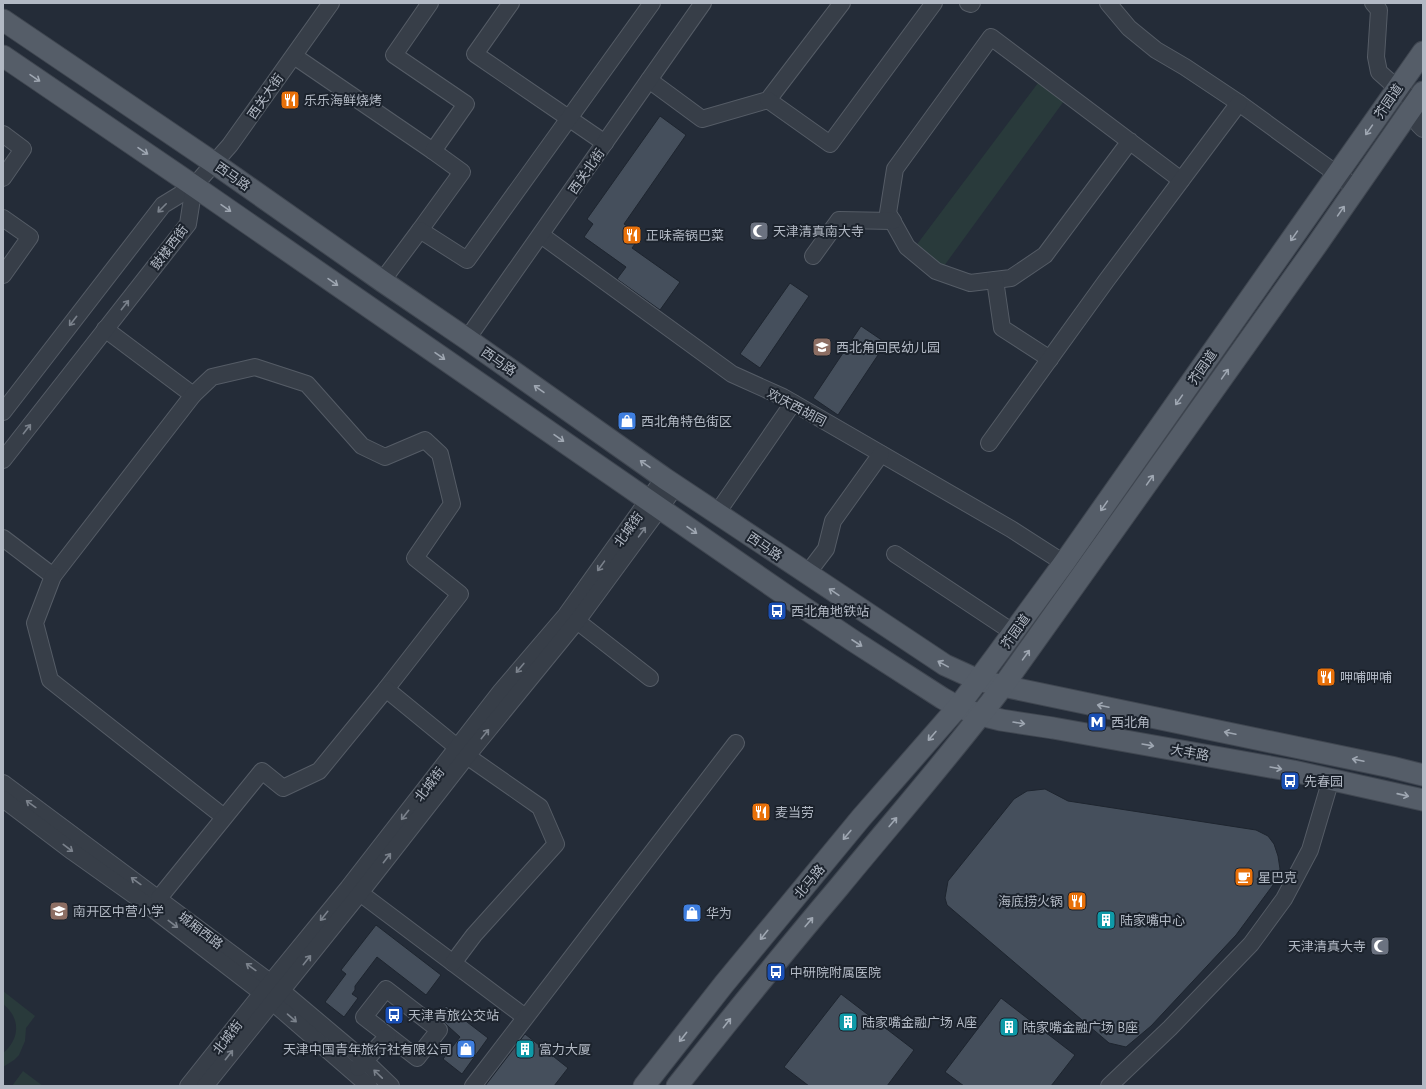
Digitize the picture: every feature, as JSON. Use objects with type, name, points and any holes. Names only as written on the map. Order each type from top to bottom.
[{"type":"main road","name":"西马路","points":[[3,20],[214,163],[382,282],[467,339],[670,482],[933,658],[978,680],[1003,686]]},
{"type":"main road","name":"芥园道","points":[[978,680],[1064,563],[1423,52]]},
{"type":"main road","points":[[3,56],[846,636],[958,707]]},
{"type":"main road","name":"芥园道","points":[[1003,686],[1419,97]]},
{"type":"main road","name":"北马路","points":[[644,1086],[724,984],[796,896],[861,818],[958,707],[978,680]]},
{"type":"main road","name":"北马路","points":[[677,1086],[771,967],[981,715],[1003,686]]},
{"type":"main road","name":"大丰路","points":[[1003,686],[1423,775]]},
{"type":"main road","name":"大丰路","points":[[958,707],[1001,720],[1226,759],[1331,779],[1423,800]]},
{"type":"street","name":"西关大街","points":[[194,186],[230,145],[331,3]]},
{"type":"street","points":[[430,3],[394,55],[466,104],[432,151]]},
{"type":"street","points":[[511,3],[475,54],[605,143]]},
{"type":"street","points":[[420,230],[467,260],[652,3]]},
{"type":"street","name":"西关北街","points":[[467,339],[703,3]]},
{"type":"street","points":[[649,80],[702,119],[768,100],[842,3]]},
{"type":"street","points":[[768,100],[830,144],[934,3]]},
{"type":"street","points":[[968,3],[972,3]]},
{"type":"street","points":[[1108,3],[1129,28],[1156,50],[1185,67],[1239,103],[1356,188]]},
{"type":"street","points":[[1374,3],[1379,10],[1376,57],[1379,72],[1397,88],[1419,97],[1419,125],[1423,129]]},
{"type":"street","points":[[1130,141],[1044,256],[1011,278],[970,283],[936,271],[907,247],[888,213],[896,169],[991,37],[1130,141],[1181,180]]},
{"type":"street","points":[[294,56],[462,172],[382,282]]},
{"type":"street","points":[[990,443],[1181,180],[1239,103]]},
{"type":"street","points":[[3,134],[23,149],[3,178]]},
{"type":"street","points":[[3,412],[163,205],[194,186]]},
{"type":"street","name":"鼓楼西街","points":[[3,460],[188,224],[194,186]]},
{"type":"street","points":[[3,218],[30,238],[3,275]]},
{"type":"street","points":[[813,256],[839,220],[893,221]]},
{"type":"street","name":"欢庆西胡同","points":[[541,235],[732,374],[793,403],[1011,529],[1064,563]]},
{"type":"street","points":[[995,280],[1002,328],[1050,359]]},
{"type":"street","points":[[106,330],[193,395]]},
{"type":"street","points":[[159,898],[262,771],[283,788],[319,771],[386,689],[460,594],[416,558],[452,504],[440,454],[424,440],[385,457],[362,446],[307,384],[255,367],[212,377],[193,395],[53,576],[35,623],[50,680],[224,817]]},
{"type":"street","points":[[717,513],[793,403]]},
{"type":"street","points":[[807,574],[826,549],[832,521],[881,454]]},
{"type":"street","name":"北城街","points":[[205,1086],[348,888],[462,752],[577,621],[670,482]]},
{"type":"street","name":"北城街","points":[[188,1086],[360,893],[462,752],[501,691],[566,615],[655,504]]},
{"type":"street","points":[[3,538],[53,576]]},
{"type":"street","points":[[895,554],[1014,633]]},
{"type":"street","points":[[577,621],[650,678]]},
{"type":"street","points":[[386,689],[462,752],[540,808],[556,844],[474,935],[453,963]]},
{"type":"street","points":[[473,1086],[736,743]]},
{"type":"street","points":[[1109,1086],[1170,1028],[1251,944],[1284,899],[1310,850],[1331,779]]},
{"type":"street","name":"城厢西路","points":[[3,783],[159,898],[360,1067],[391,1086]]},
{"type":"street","name":"城厢西路","points":[[3,799],[73,852],[272,992]]},
{"type":"street","points":[[360,893],[525,1018]]},
{"type":"street","points":[[386,989],[440,1030],[417,1058],[388,1036],[364,1017],[386,989]]},
{"type":"street","points":[[360,1067],[388,1036]]},
{"type":"street","name":"城厢西路","points":[[360,1067],[369,1086]]},
{"type":"shaded area","points":[[1038,83],[1064,101],[944,266],[915,247]]},
{"type":"shaded area","points":[[3,991],[35,1016],[26,1028],[25,1041],[19,1055],[3,1067],[3,1053],[13,1041],[16,1028],[13,1016],[3,1004]]},
{"type":"shaded area","points":[[23,1071],[43,1086],[12,1086]]},
{"type":"building","points":[[660,116],[686,135],[624,224],[641,236],[632,248],[680,282],[660,310],[617,279],[626,267],[584,237],[593,224],[587,219]]},
{"type":"building","points":[[790,283],[809,296],[760,368],[740,354]]},
{"type":"building","points":[[861,326],[886,343],[838,415],[813,398]]},
{"type":"building","name":"陆家嘴中心","points":[[1045,789],[1068,801],[1256,830],[1268,836],[1274,844],[1278,856],[1280,869],[1276,881],[1236,935],[1151,1026],[1126,1047],[1109,1043],[947,905],[945,898],[948,881],[1014,799],[1027,791]]},
{"type":"building","points":[[376,925],[441,975],[426,995],[377,957],[355,986],[355,990],[352,994],[358,998],[344,1017],[325,1002],[346,974],[341,970]]},
{"type":"building","name":"陆家嘴金融广场 A座","points":[[841,994],[914,1050],[887,1086],[809,1086],[784,1067]]},
{"type":"building","name":"陆家嘴金融广场 B座","points":[[1001,998],[1075,1055],[1051,1086],[964,1086],[945,1072]]},
{"type":"building","name":"天津中国青年旅行社有限公司","points":[[446,1006],[488,1038],[462,1074],[443,1059],[460,1037],[438,1017]]},
{"type":"building","name":"富力大厦","points":[[525,1034],[568,1068],[554,1086],[485,1086]]},
{"type":"place","name":"乐乐海鲜烧烤","points":[[290,100]]},
{"type":"place","name":"天津清真南大寺","points":[[759,231]]},
{"type":"place","name":"正味斋锅巴菜","points":[[632,235]]},
{"type":"place","name":"西北角回民幼儿园","points":[[822,347]]},
{"type":"place","name":"西北角特色街区","points":[[627,421]]},
{"type":"place","name":"西北角地铁站","points":[[777,611]]},
{"type":"place","name":"呷哺呷哺","points":[[1326,677]]},
{"type":"place","name":"西北角","points":[[1097,722]]},
{"type":"place","name":"先春园","points":[[1290,781]]},
{"type":"place","name":"麦当劳","points":[[761,812]]},
{"type":"place","name":"星巴克","points":[[1244,877]]},
{"type":"place","name":"海底捞火锅","points":[[1077,901]]},
{"type":"place","name":"南开区中营小学","points":[[59,911]]},
{"type":"place","name":"华为","points":[[692,913]]},
{"type":"place","name":"陆家嘴中心","points":[[1106,920]]},
{"type":"place","name":"天津清真大寺","points":[[1380,946]]},
{"type":"place","name":"中研院附属医院","points":[[776,972]]},
{"type":"place","name":"天津青旅公交站","points":[[394,1015]]},
{"type":"place","name":"陆家嘴金融广场 A座","points":[[848,1022]]},
{"type":"place","name":"陆家嘴金融广场 B座","points":[[1009,1027]]},
{"type":"place","name":"天津中国青年旅行社有限公司","points":[[466,1049]]},
{"type":"place","name":"富力大厦","points":[[525,1049]]}]
